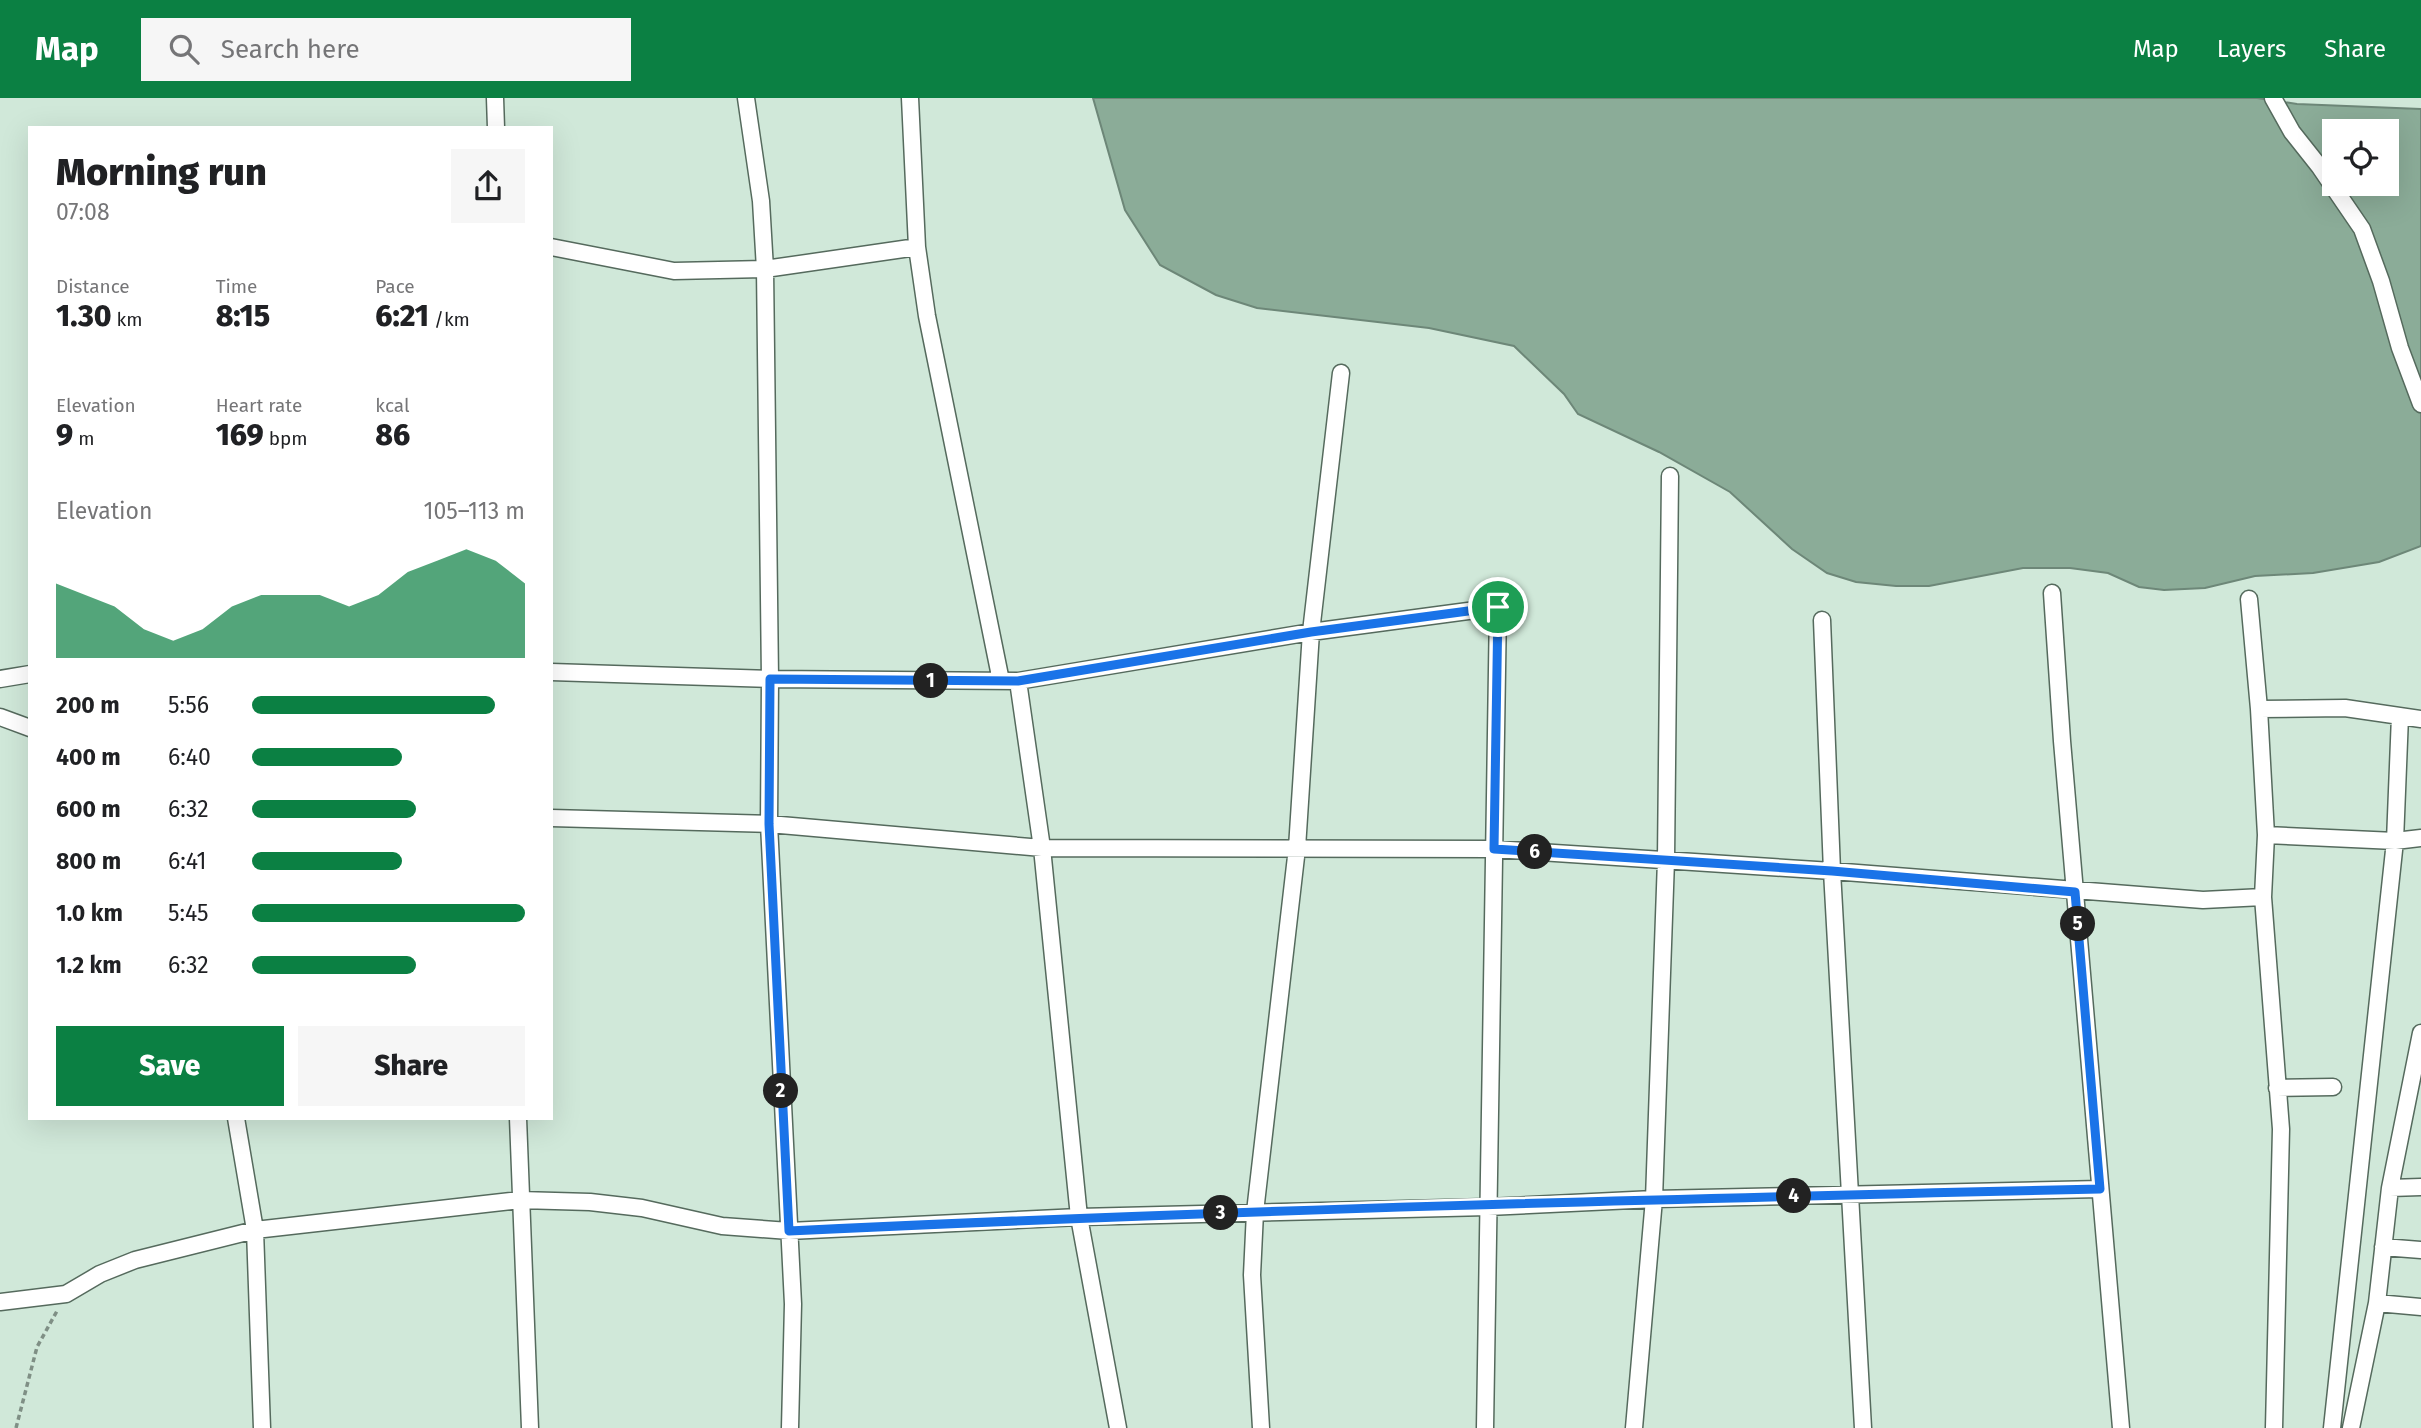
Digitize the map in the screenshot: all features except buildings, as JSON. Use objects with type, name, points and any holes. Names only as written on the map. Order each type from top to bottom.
[{"type":"street","points":[[495,98],[496,126]]},
{"type":"street","points":[[746,98],[761,201],[765,269],[769,824],[793,1304],[790,1428]]},
{"type":"street","points":[[910,98],[917,247],[927,316],[1001,681]]},
{"type":"street","points":[[2273,98],[2292,132],[2362,229],[2421,404]]},
{"type":"street","points":[[553,247],[674,271],[765,269],[917,247]]},
{"type":"street","points":[[1261,1428],[1252,1275],[1255,1212],[1297,848],[1311,632],[1341,373]]},
{"type":"street","points":[[1634,1428],[1654,1199],[1666,860],[1670,476]]},
{"type":"street","points":[[2052,593],[2121,1428]]},
{"type":"street","points":[[2249,598],[2266,835],[2263,897],[2281,1129],[2274,1428]]},
{"type":"street","points":[[553,672],[770,679],[1018,681],[1311,632],[1498,607],[1485,1428]]},
{"type":"street","points":[[1822,621],[1832,871],[1863,1428]]},
{"type":"street","points":[[0,679],[28,674]]},
{"type":"street","points":[[1018,681],[1042,848],[1079,1217],[1118,1428]]},
{"type":"street","points":[[2259,709],[2345,708],[2421,719]]},
{"type":"street","points":[[2332,1428],[2396,841],[2400,716]]},
{"type":"street","points":[[0,717],[28,727]]},
{"type":"street","points":[[553,818],[769,824],[1042,848],[1494,849],[1832,871],[2203,900],[2263,897]]},
{"type":"street","points":[[2266,835],[2396,841],[2421,838]]},
{"type":"street","points":[[2351,1428],[2377,1303],[2390,1188],[2417,1071],[2421,1033]]},
{"type":"street","points":[[2277,1088],[2333,1087]]},
{"type":"street","points":[[236,1120],[255,1230],[262,1428]]},
{"type":"street","points":[[517,1120],[530,1428]]},
{"type":"street","points":[[2390,1188],[2421,1187]]},
{"type":"street","points":[[0,1302],[66,1294],[100,1274],[135,1260],[255,1230],[520,1200],[590,1202],[642,1208],[722,1226],[789,1231],[1079,1217],[1654,1199],[2100,1189]]},
{"type":"street","points":[[2384,1247],[2421,1250]]},
{"type":"street","points":[[2377,1303],[2421,1307]]},
{"type":"path","points":[[16,1428],[37,1347],[66,1294]]},
{"type":"shaded area","points":[[1093,98],[2257,98],[2297,104],[2421,109],[2421,546],[2379,562],[2313,573],[2255,576],[2205,588],[2164,590],[2139,587],[2108,573],[2070,568],[2023,568],[1929,586],[1856,582],[1827,573],[1792,549],[1730,492],[1659,452],[1578,414],[1564,394],[1514,346],[1429,328],[1257,308],[1216,295],[1160,265],[1125,210]]},
{"type":"route","points":[[1498,607],[1494,849],[1832,871],[2075,892],[2100,1189],[1654,1199],[1079,1217],[789,1231],[769,824],[770,679],[1018,681],[1159,660],[1311,632],[1498,607]]}]
